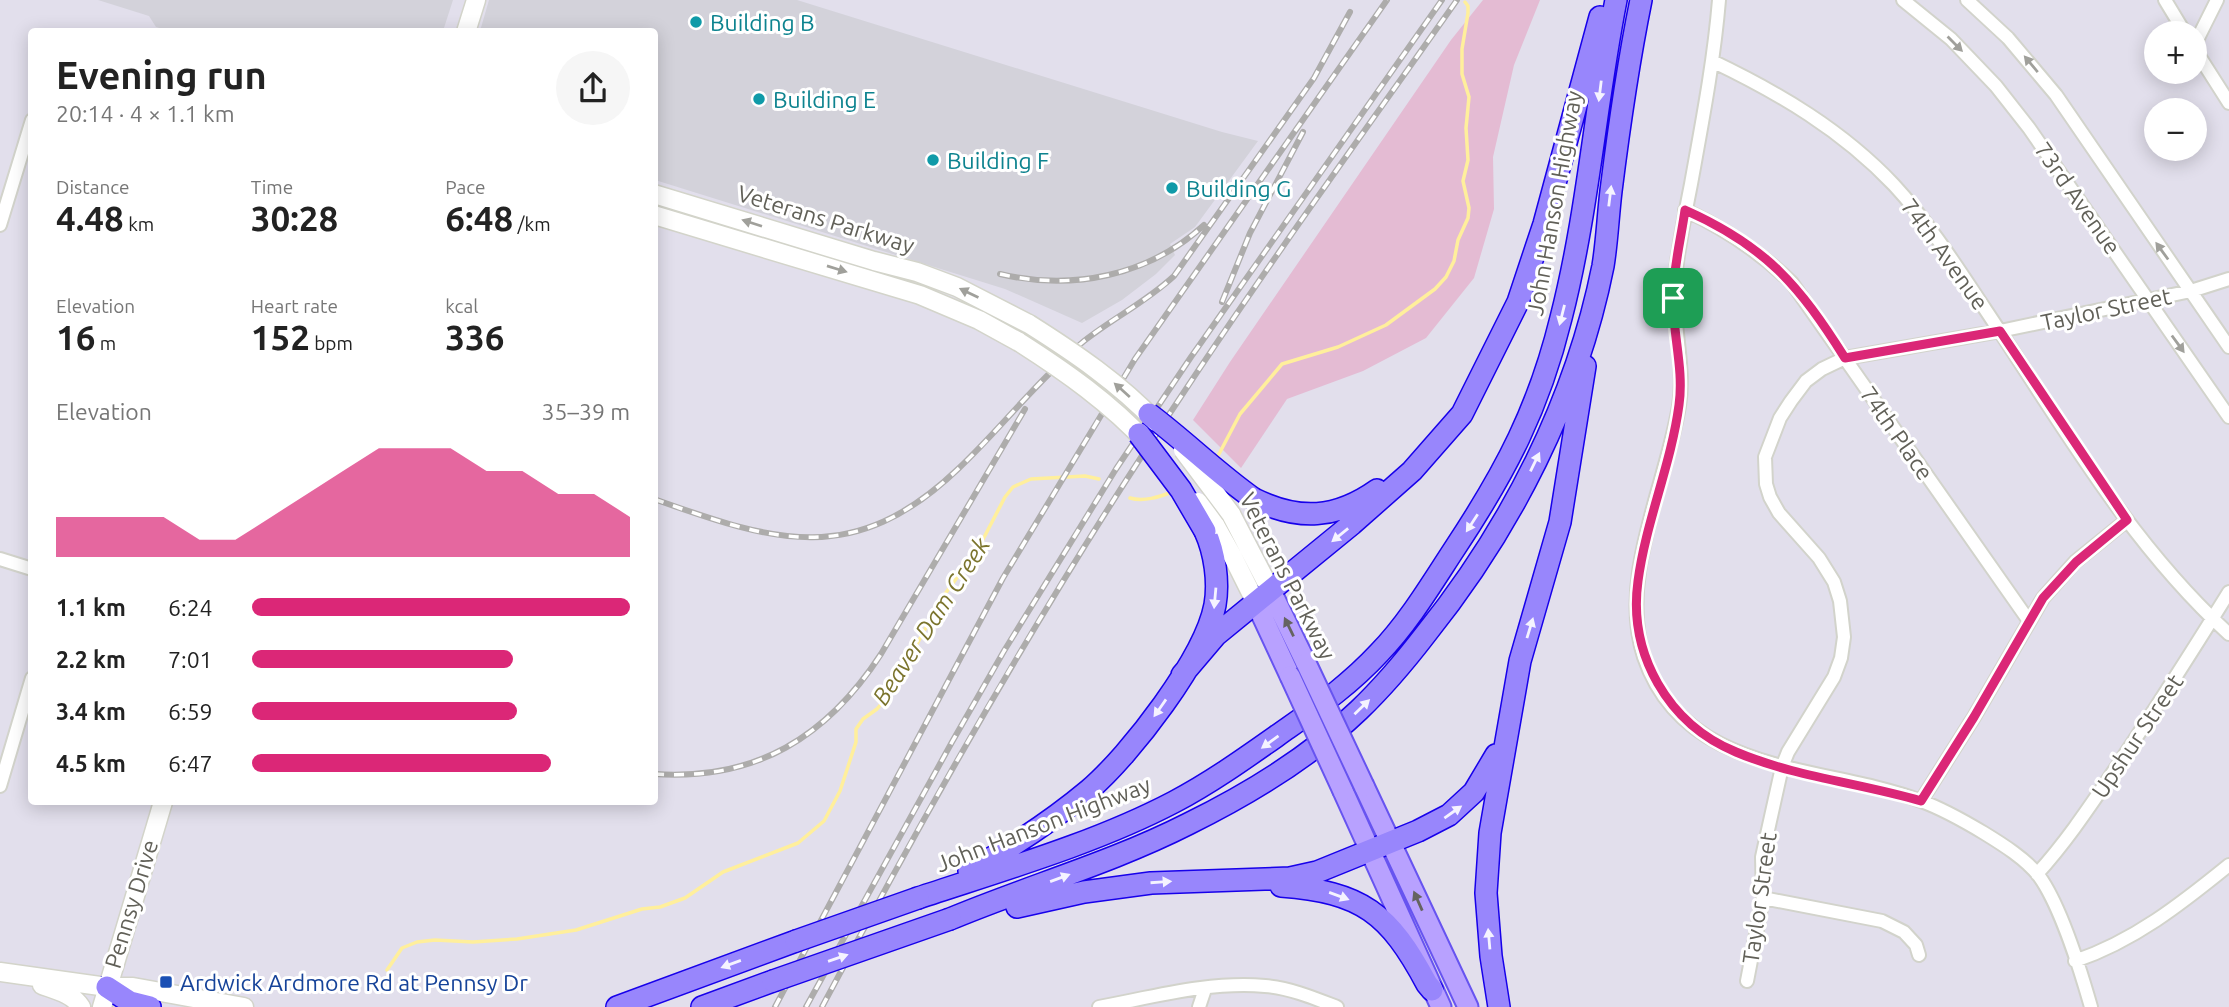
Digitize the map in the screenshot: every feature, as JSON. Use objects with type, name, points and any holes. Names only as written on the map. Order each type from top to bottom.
[{"type":"highway","points":[[918,898],[1028,836],[1091,788],[1141,734],[1182,676],[1216,635],[1353,524],[1412,471],[1462,414],[1518,302],[1557,180],[1605,0]]},
{"type":"highway","name":"John Hanson Highway","points":[[617,1007],[1107,832],[1173,803],[1246,759],[1322,705],[1359,674],[1382,650],[1429,589],[1497,484],[1533,408],[1561,320],[1575,261],[1605,54],[1616,0]]},
{"type":"highway","points":[[1499,1007],[1488,927],[1486,866],[1520,661],[1560,522],[1603,264],[1626,70],[1642,0]]},
{"type":"highway","points":[[702,1007],[730,1000],[774,981],[1111,859],[1231,802],[1334,732],[1385,683],[1437,621],[1515,503],[1548,437],[1567,391],[1603,264]]},
{"type":"highway","points":[[1149,414],[1254,499],[1284,510],[1323,515],[1341,511],[1403,471],[1436,438],[1483,376]]},
{"type":"highway","points":[[1139,434],[1210,528],[1216,602],[1206,632],[1182,676]]},
{"type":"highway","points":[[950,919],[980,918],[1037,901],[1125,886],[1198,880],[1290,878],[1317,872],[1434,823],[1461,806],[1483,779],[1507,727]]},
{"type":"highway","points":[[1198,880],[1310,888],[1334,893],[1358,904],[1378,916],[1400,939],[1436,998]]},
{"type":"highway","points":[[104,997],[150,1007]]},
{"type":"main road","points":[[467,28],[476,0]]},
{"type":"main road","name":"Veterans Parkway","points":[[658,195],[917,272],[957,287],[1030,324],[1073,351],[1149,414],[1197,467],[1231,514],[1264,597],[1290,676],[1436,998]]},
{"type":"main road","name":"Veterans Parkway","points":[[658,216],[920,295],[979,320],[1064,370],[1100,397],[1139,434]]},
{"type":"main road","name":"Veterans Parkway","points":[[1210,528],[1264,597],[1306,663],[1468,1007]]},
{"type":"main road","name":"Pennsy Drive","points":[[104,997],[162,805]]},
{"type":"main road","points":[[1,972],[104,997],[133,987],[244,1007]]},
{"type":"main road","points":[[1,972],[64,992],[81,1007]]},
{"type":"street","points":[[1719,0],[1712,61],[1685,210],[1673,298],[1681,386],[1679,407],[1648,530],[1638,583],[1637,612],[1644,657],[1652,676],[1675,708],[1718,743],[1782,767],[1921,801],[2001,843],[2038,874],[2049,894],[2091,1007]]},
{"type":"street","name":"73rd Avenue","points":[[1903,0],[1951,39],[1996,86],[2029,128],[2229,417]]},
{"type":"street","name":"73rd Avenue","points":[[1967,0],[2008,38],[2056,95],[2229,347]]},
{"type":"street","points":[[2165,0],[2178,21]]},
{"type":"street","points":[[2207,21],[2217,0]]},
{"type":"street","name":"74th Avenue","points":[[1712,61],[1759,83],[1803,109],[1854,147],[1894,185],[1925,222],[2127,520],[2171,576],[2229,634]]},
{"type":"street","points":[[2207,68],[2229,103]]},
{"type":"street","points":[[0,225],[28,133]]},
{"type":"street","name":"74th Place","points":[[1685,210],[1712,222],[1745,242],[1792,283],[2029,621]]},
{"type":"street","name":"Taylor Street","points":[[1747,981],[1763,898],[1762,857],[1782,767],[1788,752],[1834,677],[1841,658],[1844,637],[1844,618],[1834,582],[1827,568],[1779,513],[1766,484],[1765,457],[1780,418],[1799,391],[1822,369],[1845,358],[2000,331],[2192,291],[2229,279]]},
{"type":"street","points":[[1921,801],[2055,582],[2127,520]]},
{"type":"street","points":[[0,559],[28,568]]},
{"type":"street","name":"Upshur Street","points":[[2038,874],[2058,852],[2089,808],[2229,592]]},
{"type":"street","points":[[0,786],[28,692]]},
{"type":"street","points":[[2076,961],[2109,949],[2135,935],[2229,866]]},
{"type":"street","points":[[1763,898],[1882,921],[1905,932],[1916,945],[1919,955]]},
{"type":"street","points":[[1099,1007],[1245,985],[1266,986],[1301,994],[1337,1007]]},
{"type":"street","points":[[1199,1007],[1205,989]]},
{"type":"shaded area","points":[[98,0],[453,0],[444,28],[159,28],[149,16]]},
{"type":"shaded area","points":[[489,0],[797,0],[1258,141],[1195,227],[1170,244],[1175,255],[1156,274],[1122,300],[1082,323],[1005,289],[658,181],[658,28],[481,28]]},
{"type":"shaded area","points":[[1483,0],[1540,0],[1514,65],[1493,157],[1494,209],[1474,278],[1426,338],[1363,371],[1287,399],[1241,468],[1193,420],[1451,40]]},
{"type":"waterway","name":"Beaver Dam Creek","points":[[1214,460],[1240,414],[1282,364],[1338,347],[1386,325],[1435,289],[1446,277],[1454,261],[1469,208],[1463,181],[1468,160],[1466,128],[1469,97],[1462,74],[1462,49],[1468,13],[1465,2]]},
{"type":"waterway","name":"Beaver Dam Creek","points":[[387,970],[402,948],[417,942],[517,939],[576,930],[642,909],[660,907],[685,898],[723,872],[798,843],[824,821],[840,791],[856,742],[856,729],[891,692],[942,598],[978,549],[1013,487],[1031,479],[1085,476],[1099,479]]},
{"type":"waterway","name":"Beaver Dam Creek","points":[[1130,498],[1146,499],[1172,492]]},
{"type":"railway","points":[[775,1007],[1003,578],[1135,359],[1387,0]]},
{"type":"railway","points":[[806,1007],[1004,651],[1116,469],[1191,357],[1442,0]]},
{"type":"railway","points":[[822,1007],[949,775],[1084,547],[1248,297],[1457,0]]},
{"type":"railway","points":[[658,500],[738,526],[776,535],[812,537],[848,533],[884,522],[920,500],[958,469],[1076,348],[1174,276],[1314,78],[1350,12]]},
{"type":"railway","points":[[1222,302],[1250,233],[1303,132]]},
{"type":"railway","points":[[1000,274],[1055,281],[1108,275],[1159,257],[1204,225]]},
{"type":"railway","points":[[658,774],[725,770],[756,761],[786,748],[837,709],[881,654],[1025,409]]},
{"type":"place","name":"Building B","points":[[696,22]]},
{"type":"place","name":"Building E","points":[[759,99]]},
{"type":"place","name":"Building F","points":[[933,160]]},
{"type":"place","name":"Building G","points":[[1172,188]]},
{"type":"place","name":"Ardwick Ardmore Rd at Pennsy Dr","points":[[166,982]]},
{"type":"route","points":[[1685,210],[1712,222],[1745,242],[1772,263],[1817,315],[1845,358],[2000,331],[2127,520],[2076,562],[2043,598],[1974,717],[1921,801],[1782,767],[1734,751],[1702,733],[1687,720],[1661,691],[1652,676],[1639,636],[1638,583],[1648,530],[1679,407],[1681,386],[1673,298],[1685,210]]}]
